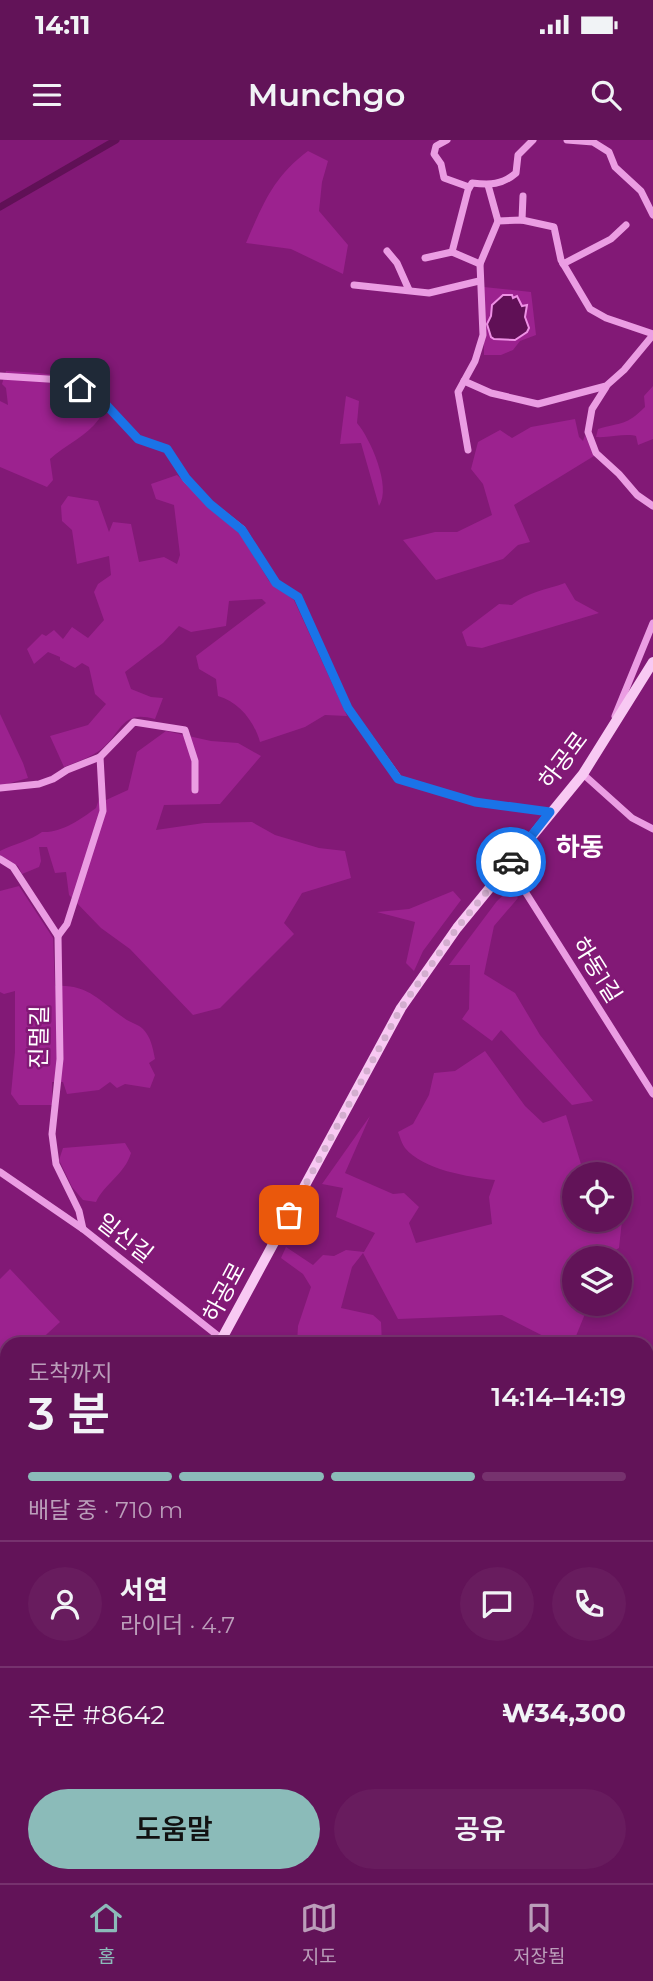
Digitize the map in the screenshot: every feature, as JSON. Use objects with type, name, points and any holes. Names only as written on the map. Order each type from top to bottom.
[{"type":"main road","name":"하공로","points":[[223,1337],[401,1008],[457,928],[583,774],[653,662]]},
{"type":"street","points":[[447,140],[436,146],[434,153],[441,164],[444,178],[470,187]]},
{"type":"street","points":[[452,252],[472,183],[488,185],[506,182],[516,173],[518,155],[533,140]]},
{"type":"street","points":[[566,140],[593,142],[609,152],[615,167],[641,191],[653,215]]},
{"type":"street","points":[[468,450],[457,392],[475,361],[483,335],[480,264],[498,221],[488,185]]},
{"type":"street","points":[[522,220],[523,196]]},
{"type":"street","points":[[498,221],[522,220],[554,227],[563,264],[590,309],[606,318],[653,334],[624,370],[606,386],[592,409],[588,432],[596,453],[637,495],[653,506]]},
{"type":"street","points":[[563,264],[611,239],[626,225]]},
{"type":"street","points":[[387,251],[397,263],[409,290]]},
{"type":"street","points":[[425,258],[452,252],[480,264]]},
{"type":"street","points":[[354,285],[429,293],[480,281]]},
{"type":"street","points":[[0,376],[63,380],[97,395],[138,439],[167,449],[186,478],[210,504],[242,530],[276,583],[298,597],[348,708],[398,779],[475,802],[550,812]]},
{"type":"street","points":[[464,381],[491,393],[538,404],[606,386]]},
{"type":"street","points":[[611,730],[653,623]]},
{"type":"street","points":[[0,788],[39,784],[100,757],[134,722],[185,730],[195,761],[195,790]]},
{"type":"street","points":[[0,859],[13,867],[58,936],[67,924],[103,811],[100,757]]},
{"type":"street","points":[[583,774],[632,818],[653,829]]},
{"type":"street","name":"하동1길","points":[[509,866],[653,1094]]},
{"type":"street","name":"진멀길","points":[[58,936],[60,1059],[52,1134],[55,1164],[79,1211],[83,1229]]},
{"type":"street","name":"일신길","points":[[0,1172],[83,1229],[214,1337]]},
{"type":"shaded area","points":[[308,151],[328,161],[322,182],[319,211],[348,245],[343,274],[291,249],[246,243],[277,181]]},
{"type":"shaded area","points":[[484,287],[531,292],[536,335],[520,341],[513,350],[501,355],[484,355]]},
{"type":"shaded area","points":[[503,295],[512,295],[513,298],[517,296],[522,306],[527,305],[525,317],[529,328],[515,340],[494,339],[487,324],[492,305]]},
{"type":"shaded area","points":[[6,371],[72,379],[96,388],[105,396],[100,417],[94,425],[50,459],[53,480],[47,487],[0,467],[0,401],[8,405],[6,388],[2,384]]},
{"type":"shaded area","points":[[653,386],[653,439],[638,445],[636,436],[632,435],[596,437],[598,429],[623,422],[639,413],[645,407],[644,396]]},
{"type":"shaded area","points":[[346,396],[359,401],[357,423],[378,463],[383,487],[379,506],[361,443],[340,444]]},
{"type":"shaded area","points":[[575,419],[579,437],[583,441],[585,435],[594,456],[514,505],[530,542],[518,545],[503,559],[436,580],[403,540],[435,532],[457,532],[492,515],[483,484],[471,469],[478,442],[500,430],[512,438],[531,427]]},
{"type":"shaded area","points":[[177,475],[241,535],[269,581],[294,600],[347,716],[325,715],[305,727],[260,742],[245,713],[218,696],[216,679],[199,669],[196,656],[266,603],[262,599],[229,601],[226,626],[191,632],[179,626],[163,643],[125,672],[131,689],[151,697],[163,698],[155,719],[135,717],[128,720],[99,751],[64,767],[50,736],[88,725],[106,704],[95,694],[89,667],[82,663],[75,668],[48,652],[34,664],[27,649],[42,634],[46,636],[54,630],[63,639],[72,627],[88,638],[104,620],[94,592],[98,584],[111,575],[109,556],[77,564],[72,530],[62,521],[61,506],[68,496],[98,501],[109,532],[113,522],[131,524],[139,562],[164,557],[177,564],[180,555],[174,505],[156,499],[151,484]]},
{"type":"shaded area","points":[[565,583],[575,600],[599,613],[482,648],[467,646],[462,632],[499,604],[512,605],[530,594]]},
{"type":"shaded area","points":[[0,714],[28,778],[0,786]]},
{"type":"shaded area","points":[[166,731],[211,741],[238,743],[261,756],[220,804],[164,805],[156,830],[204,823],[252,822],[275,835],[319,848],[345,851],[351,878],[302,893],[284,923],[294,934],[220,1008],[193,1015],[130,949],[101,928],[69,895],[66,872],[55,873],[47,847],[39,847],[39,867],[22,874],[18,866],[0,855],[0,851],[42,832],[57,830],[84,817],[96,808],[99,799],[106,800],[128,790],[137,752]]},
{"type":"shaded area","points":[[19,886],[53,938],[55,986],[84,990],[146,1032],[155,1059],[149,1063],[155,1075],[150,1088],[125,1084],[117,1088],[110,1082],[99,1090],[67,1094],[63,1082],[52,1082],[52,1105],[19,1105],[11,1094],[15,1052],[15,991],[4,994],[0,992],[0,891]]},
{"type":"shaded area","points":[[510,889],[518,898],[494,926],[484,974],[515,993],[540,1035],[593,1101],[572,1105],[501,1030],[492,1041],[462,1019],[469,1009],[470,965],[449,965],[497,901]]},
{"type":"shaded area","points":[[453,891],[461,900],[423,951],[414,971],[406,963],[415,922],[377,912],[409,909]]},
{"type":"shaded area","points":[[485,1051],[525,1106],[543,1123],[566,1115],[580,1162],[562,1162],[562,1232],[621,1232],[619,1246],[562,1246],[562,1316],[584,1316],[576,1336],[545,1337],[502,1315],[398,1319],[363,1253],[352,1267],[341,1308],[373,1315],[381,1322],[382,1337],[297,1337],[298,1326],[311,1287],[303,1274],[281,1258],[286,1247],[313,1265],[323,1255],[334,1256],[346,1250],[364,1252],[375,1233],[336,1217],[343,1188],[322,1184],[370,1116],[345,1173],[393,1194],[404,1193],[419,1207],[409,1223],[416,1243],[492,1224],[489,1197],[495,1180],[447,1171],[423,1162],[405,1148],[398,1132],[413,1124],[429,1095],[434,1073],[455,1071]]},
{"type":"shaded area","points":[[125,1143],[131,1153],[124,1167],[96,1202],[83,1200],[72,1187],[59,1160],[63,1148]]},
{"type":"shaded area","points":[[10,1269],[60,1322],[44,1337],[0,1337],[0,1279]]},
{"type":"waterway","points":[[0,207],[116,140]]},
{"type":"way so far","points":[[289,1215],[401,1008],[457,928],[511,862]]},
{"type":"district","name":"하동","points":[[580,847]]},
{"type":"route","points":[[80,388],[97,395],[138,439],[167,449],[186,478],[210,504],[242,530],[276,583],[298,597],[348,708],[398,779],[475,802],[550,812],[511,862]]}]
